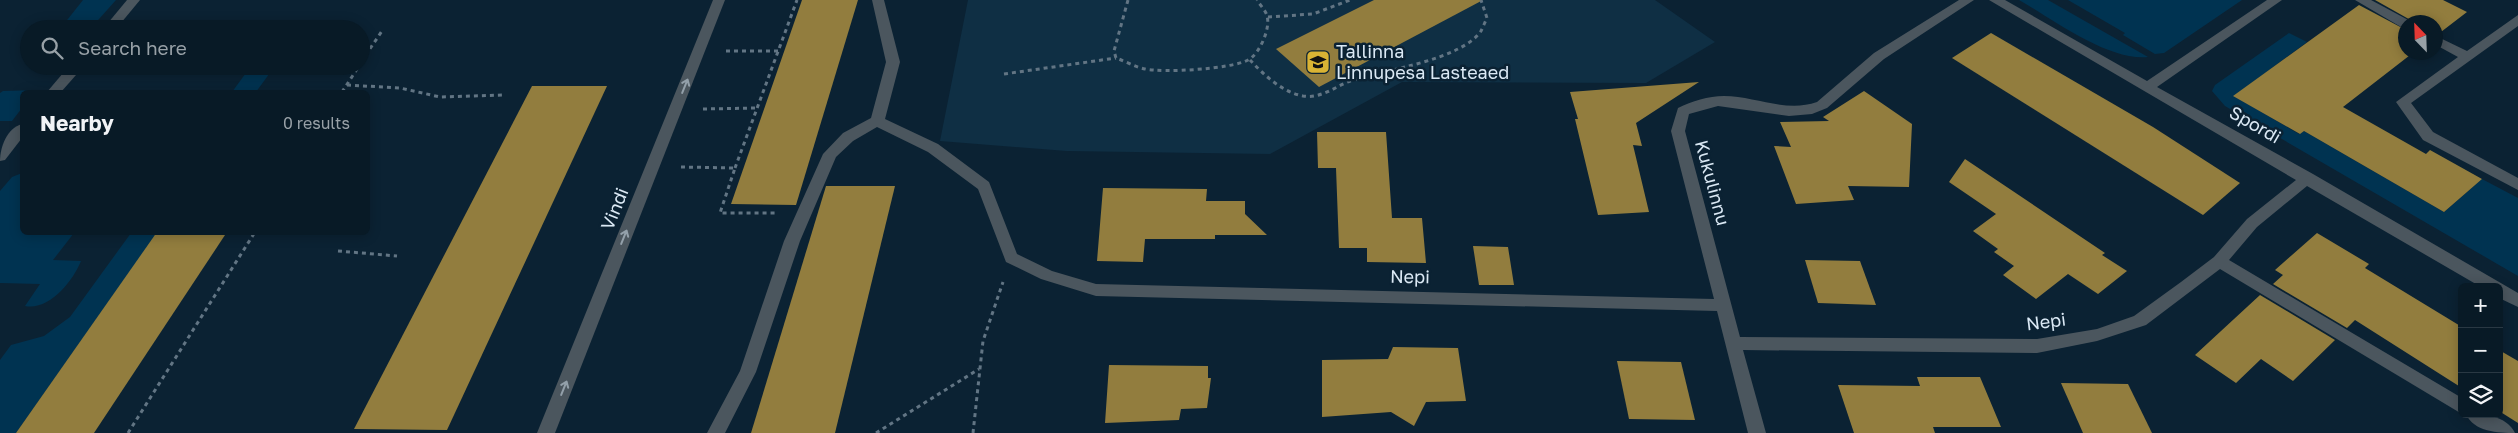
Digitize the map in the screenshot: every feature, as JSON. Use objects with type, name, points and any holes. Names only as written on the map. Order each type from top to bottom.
[{"type":"street","points":[[117,20],[134,0]]},
{"type":"street","name":"Vindi","points":[[546,433],[719,0]]},
{"type":"street","points":[[716,433],[748,372],[792,241],[830,154],[848,137],[877,121],[893,62],[878,0]]},
{"type":"street","name":"Kukulinnu","points":[[1757,433],[1678,131],[1683,111],[1697,105],[1730,100],[1790,110],[1814,109],[1822,105],[1879,56],[1968,0]]},
{"type":"street","name":"Spordi","points":[[1995,0],[2308,178],[2487,283]]},
{"type":"street","points":[[2148,87],[2276,0]]},
{"type":"street","points":[[2360,0],[2398,20]]},
{"type":"street","points":[[2518,19],[2468,57],[2403,102],[2428,136],[2518,185]]},
{"type":"street","points":[[2443,44],[2468,57]]},
{"type":"street","points":[[56,90],[69,75]]},
{"type":"street","points":[[877,121],[933,148],[984,186],[1011,258]]},
{"type":"street","points":[[0,156],[20,131]]},
{"type":"street","name":"Nepi","points":[[1733,343],[2037,346],[2097,336],[2140,321],[2219,261],[2252,223],[2308,178]]},
{"type":"street","name":"Nepi","points":[[1011,258],[1047,275],[1096,290],[1723,305]]},
{"type":"street","points":[[2219,261],[2458,405]]},
{"type":"street","points":[[2503,292],[2518,301]]},
{"type":"street","points":[[2481,418],[2506,433]]},
{"type":"path","points":[[797,0],[720,213],[805,214]]},
{"type":"path","points":[[1116,58],[1114,51],[1128,0]]},
{"type":"path","points":[[1004,74],[1034,70],[1060,63],[1116,58],[1145,69],[1191,69],[1231,65],[1250,60],[1260,47],[1267,29],[1268,17],[1257,0]]},
{"type":"path","points":[[1268,17],[1313,14],[1350,0]]},
{"type":"path","points":[[1250,60],[1270,79],[1286,89],[1304,96],[1322,95],[1352,81],[1414,66],[1472,42],[1481,32],[1487,21],[1487,11],[1482,0]]},
{"type":"path","points":[[370,49],[382,31]]},
{"type":"path","points":[[698,51],[778,51]]},
{"type":"path","points":[[343,90],[353,75]]},
{"type":"path","points":[[347,85],[400,88],[440,97],[502,95]]},
{"type":"path","points":[[676,109],[757,108]]},
{"type":"path","points":[[652,166],[735,168]]},
{"type":"path","points":[[128,433],[252,235]]},
{"type":"path","points":[[338,251],[397,256]]},
{"type":"path","points":[[973,433],[983,341],[1011,258]]},
{"type":"path","points":[[876,433],[980,369]]},
{"type":"shaded area","points":[[83,0],[116,0],[98,20],[67,20]]},
{"type":"shaded area","name":"Tallinna Linnupesa Lasteaed","points":[[968,0],[1655,0],[1715,42],[1646,83],[1402,82],[1270,154],[1067,151],[940,141]]},
{"type":"shaded area","points":[[2019,0],[2048,0],[2148,57],[2132,57],[2099,46]]},
{"type":"shaded area","points":[[2068,0],[2242,0],[2164,53],[2155,54],[2123,35],[2125,33]]},
{"type":"shaded area","points":[[2289,33],[2307,42],[2234,96],[2299,134],[2304,131],[2444,212],[2482,179],[2518,198],[2518,276],[2225,106],[2212,91],[2215,85]]},
{"type":"shaded area","points":[[244,75],[268,75],[257,90],[233,90]]},
{"type":"shaded area","points":[[3,91],[20,91],[20,111],[12,121],[0,121],[0,93]]},
{"type":"shaded area","points":[[20,174],[20,235],[72,235],[53,260],[81,261],[72,277],[59,293],[43,304],[34,306],[25,306],[40,284],[0,283],[0,191],[12,177]]},
{"type":"shaded area","points":[[130,235],[156,235],[16,433],[0,433],[0,360],[11,345],[44,336],[70,317]]},
{"type":"building","points":[[802,0],[858,0],[796,205],[731,204]]},
{"type":"building","points":[[1374,0],[1483,0],[1319,87],[1276,49]]},
{"type":"building","points":[[2375,0],[2443,0],[2467,12],[2443,30],[2443,15],[2402,15]]},
{"type":"building","points":[[2359,5],[2398,26],[2398,60],[2404,60],[2343,107],[2426,154],[2430,150],[2482,179],[2444,212],[2304,131],[2300,134],[2233,96]]},
{"type":"building","points":[[1991,33],[2153,127],[2240,183],[2203,215],[1952,58]]},
{"type":"building","points":[[1699,82],[1636,123],[1642,146],[1633,145],[1649,212],[1598,215],[1575,119],[1578,119],[1570,92]]},
{"type":"building","points":[[532,86],[607,86],[447,430],[354,429]]},
{"type":"building","points":[[1864,91],[1912,124],[1909,187],[1848,186],[1854,200],[1796,204],[1774,146],[1791,147],[1780,122],[1829,121],[1823,117]]},
{"type":"building","points":[[1317,132],[1386,132],[1392,218],[1422,218],[1426,263],[1367,262],[1367,248],[1339,248],[1336,168],[1318,168]]},
{"type":"building","points":[[1965,159],[2105,253],[2102,255],[2127,271],[2098,294],[2068,274],[2036,299],[2003,275],[2014,266],[1994,252],[1998,249],[1973,231],[1996,214],[1949,182]]},
{"type":"building","points":[[826,186],[895,186],[835,433],[751,433]]},
{"type":"building","points":[[1103,188],[1207,189],[1206,201],[1245,201],[1245,214],[1267,235],[1215,235],[1215,239],[1145,239],[1143,262],[1097,261]]},
{"type":"building","points":[[2317,233],[2369,264],[2365,268],[2458,325],[2458,385],[2355,320],[2347,328],[2273,284],[2283,275],[2275,270]]},
{"type":"building","points":[[155,235],[225,235],[94,433],[16,433]]},
{"type":"building","points":[[1473,246],[1508,247],[1514,285],[1479,285]]},
{"type":"building","points":[[1805,260],[1860,261],[1876,305],[1818,303]]},
{"type":"building","points":[[2260,295],[2335,340],[2293,381],[2261,359],[2236,383],[2195,355]]},
{"type":"building","points":[[1393,347],[1458,348],[1466,401],[1426,402],[1414,426],[1391,412],[1322,417],[1322,360],[1388,359]]},
{"type":"building","points":[[2503,352],[2518,361],[2518,423],[2503,414]]},
{"type":"building","points":[[1617,361],[1681,362],[1695,420],[1629,419]]},
{"type":"building","points":[[1109,365],[1208,366],[1208,378],[1211,378],[1207,408],[1181,409],[1179,420],[1105,423]]},
{"type":"building","points":[[1917,377],[1980,377],[2001,427],[1933,427],[1935,433],[1854,433],[1838,385],[1920,386]]},
{"type":"building","points":[[2061,383],[2128,384],[2152,433],[2083,433]]},
{"type":"place","name":"Tallinna Linnupesa Lasteaed","points":[[1318,62]]}]
